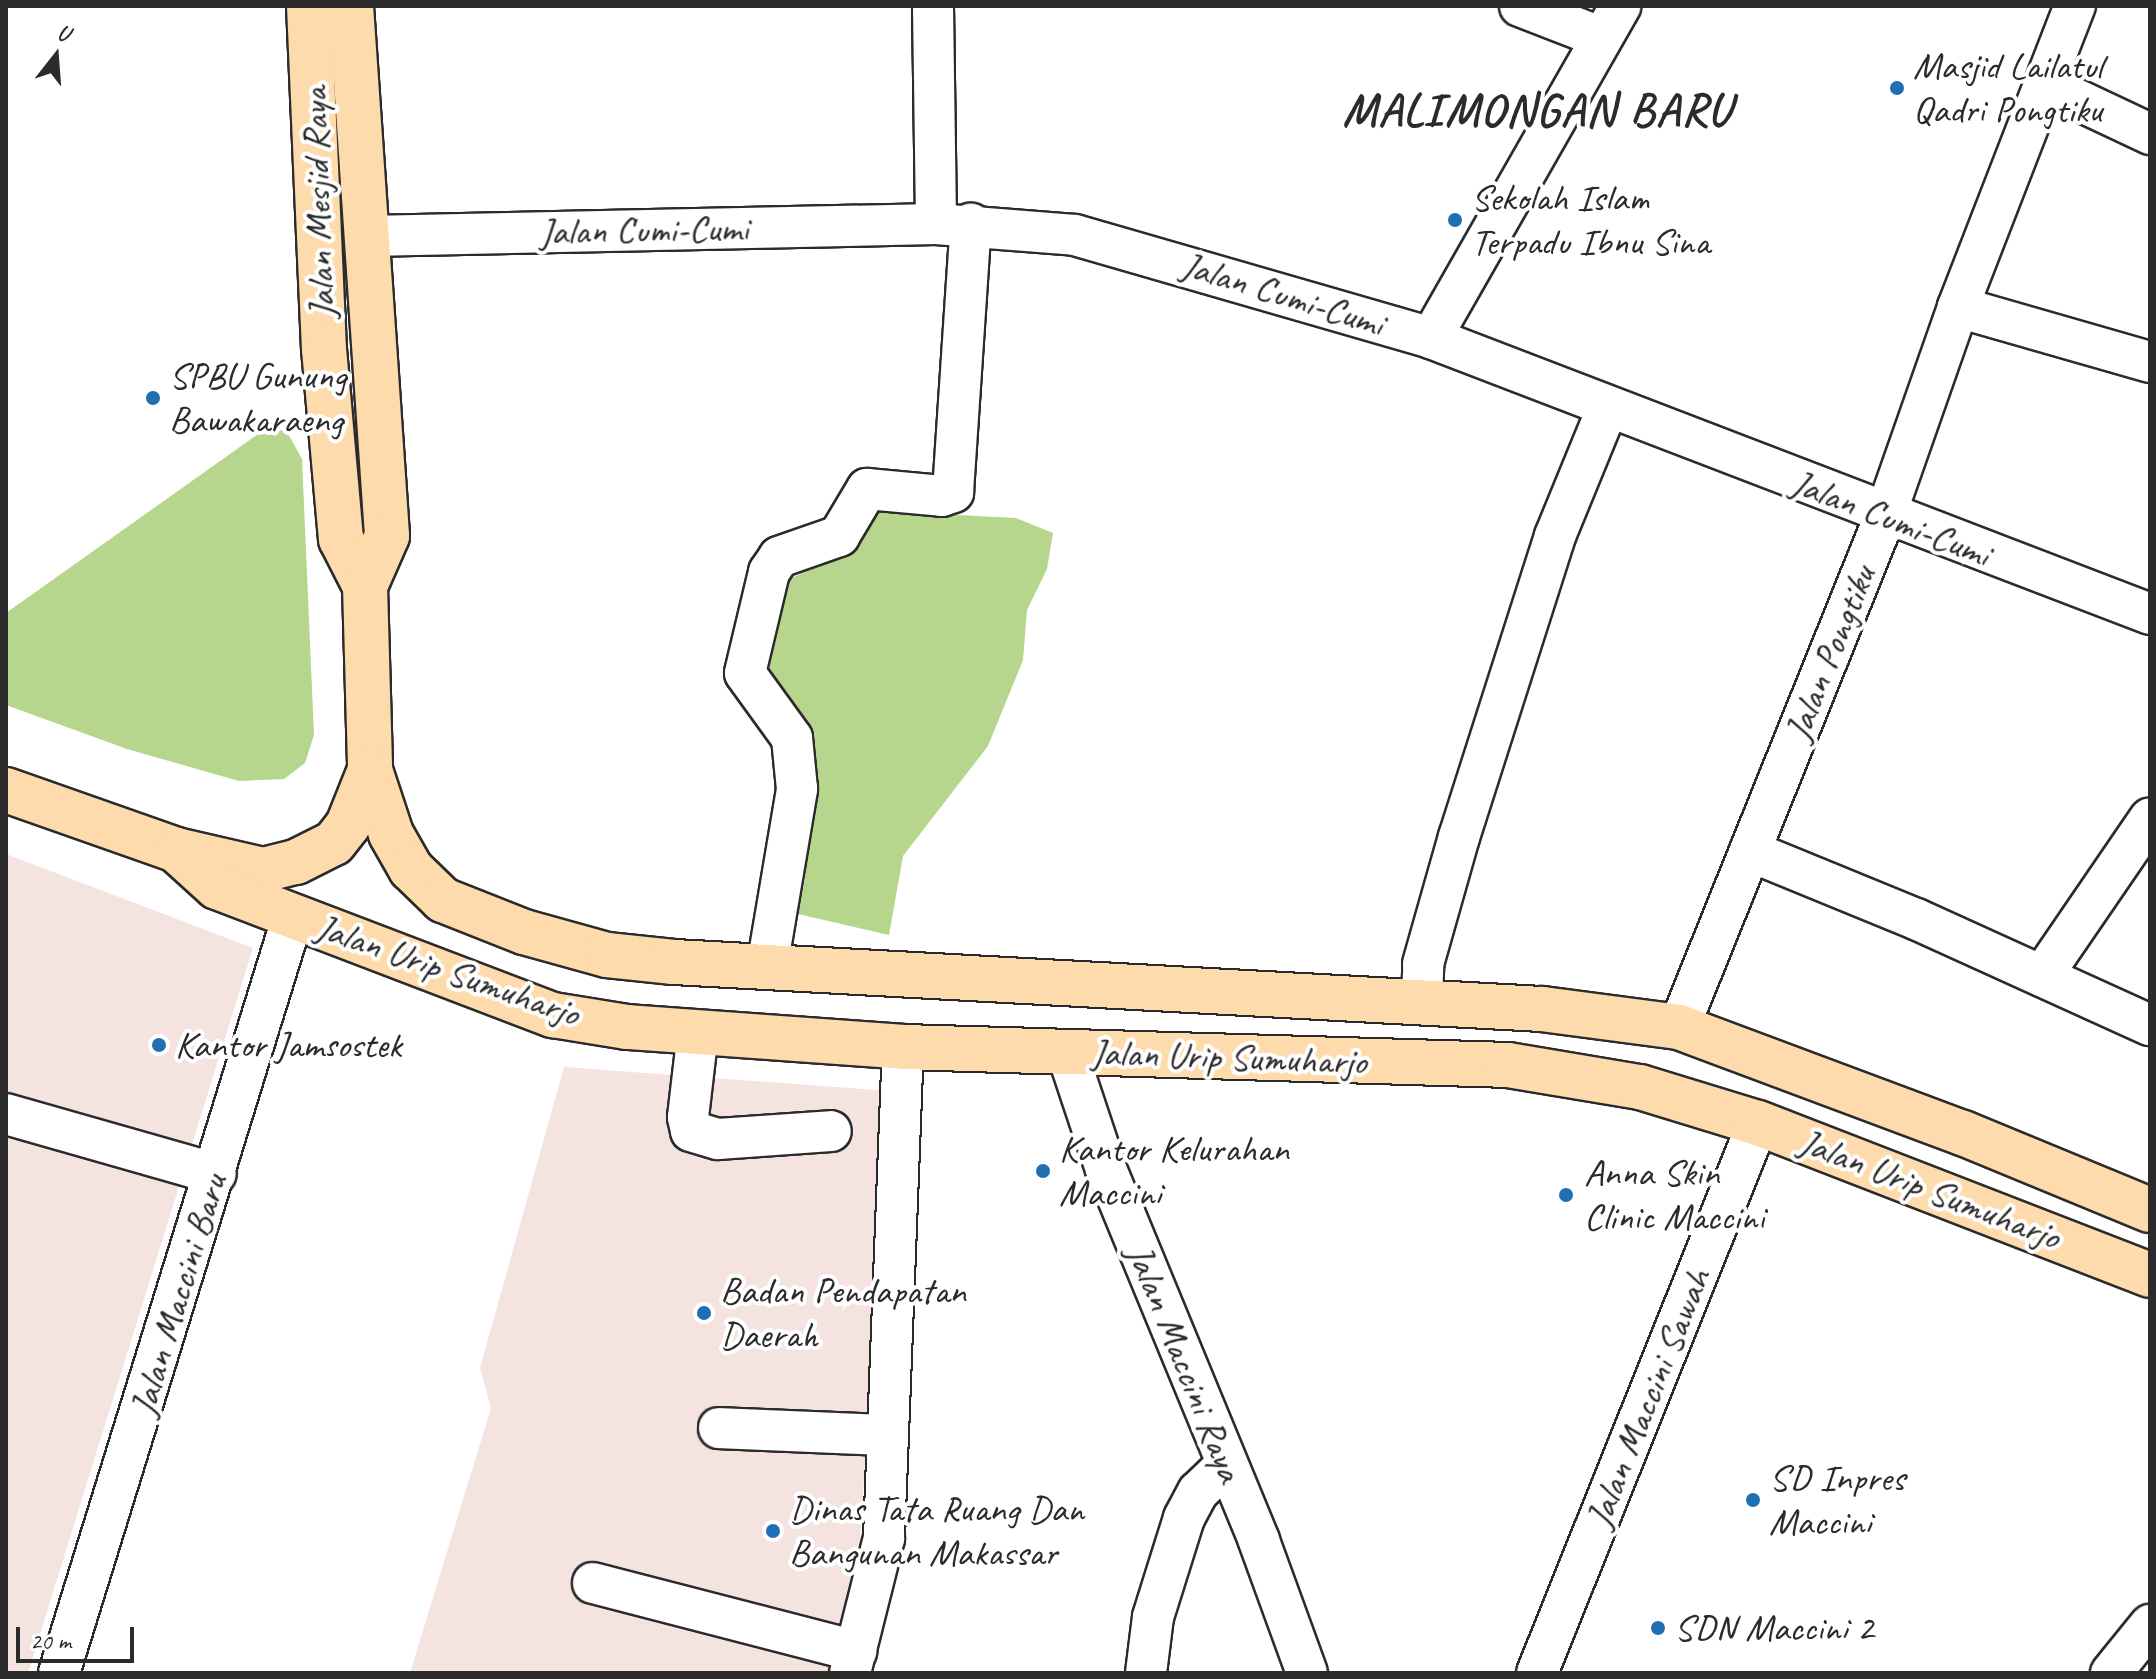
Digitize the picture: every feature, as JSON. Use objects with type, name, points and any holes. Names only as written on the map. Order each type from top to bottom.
[{"type":"highway","name":"Jalan Mesjid Raya","points":[[309,6],[368,236],[387,536],[365,586],[370,770]]},
{"type":"highway","name":"Jalan Mesjid Raya","points":[[351,6],[335,102],[324,349],[341,539],[365,586]]},
{"type":"highway","name":"Jalan Urip Sumuharjo","points":[[370,770],[391,834],[411,869],[443,900],[524,932],[607,955],[767,967],[1542,1009],[1679,1027],[1963,1133],[2150,1210]]},
{"type":"highway","points":[[6,790],[176,850],[263,870],[318,853],[348,825],[370,770]]},
{"type":"highway","name":"Jalan Urip Sumuharjo","points":[[176,850],[217,887],[553,1015],[698,1032],[903,1047],[1508,1065],[1640,1087],[1758,1123],[2150,1275]]},
{"type":"street","points":[[767,967],[797,789],[792,738],[745,673],[769,572],[779,557],[839,536],[867,489],[942,496],[953,492],[954,224],[933,6]]},
{"type":"street","points":[[1431,338],[1610,22],[1520,6]]},
{"type":"street","name":"Jalan Pongtiku","points":[[1679,1027],[1885,516],[1958,307],[2075,6]]},
{"type":"street","points":[[2046,85],[2150,134]]},
{"type":"street","name":"Jalan Cumi-Cumi","points":[[368,236],[954,224],[1075,235],[1431,338],[1885,516],[2150,614]]},
{"type":"street","points":[[1958,307],[2150,362]]},
{"type":"street","points":[[1422,1002],[1423,964],[1459,837],[1555,536],[1607,409]]},
{"type":"street","points":[[2042,976],[2150,818]]},
{"type":"street","points":[[1750,851],[2150,1025]]},
{"type":"street","name":"Jalan Maccini Baru","points":[[59,1673],[216,1174],[293,916]]},
{"type":"street","points":[[698,1032],[688,1117],[691,1131],[718,1139],[831,1131]]},
{"type":"street","points":[[593,1583],[853,1662],[884,1538],[903,1047]]},
{"type":"street","name":"Jalan Maccini Raya","points":[[1067,1052],[1106,1169],[1307,1673]]},
{"type":"street","points":[[6,1114],[216,1174]]},
{"type":"street","name":"Jalan Maccini Sawah","points":[[1537,1673],[1758,1123]]},
{"type":"street","points":[[719,1428],[888,1435]]},
{"type":"street","points":[[1146,1673],[1153,1617],[1184,1518],[1198,1492],[1226,1465]]},
{"type":"street","points":[[2111,1673],[2150,1625]]},
{"type":"shaded area","points":[[6,854],[253,948],[28,1673],[6,1673]]},
{"type":"shaded area","points":[[564,1067],[889,1091],[857,1587],[831,1673],[410,1673],[491,1408],[480,1368]]},
{"type":"green space","points":[[268,427],[287,432],[302,459],[314,735],[305,763],[284,779],[239,781],[127,749],[6,705],[6,613]]},
{"type":"green space","points":[[878,511],[1016,518],[1053,533],[1047,569],[1027,610],[1023,660],[988,746],[903,856],[889,935],[798,914],[805,879],[805,804],[755,675],[776,586],[836,556]]},
{"type":"place","name":"Masjid Lailatul Qadri Pongtiku","points":[[1897,88]]},
{"type":"place","name":"Sekolah Islam Terpadu Ibnu Sina","points":[[1455,220]]},
{"type":"place","name":"SPBU Gunung Bawakaraeng","points":[[153,398]]},
{"type":"place","name":"Kantor Jamsostek","points":[[159,1045]]},
{"type":"place","name":"Kantor Kelurahan Maccini","points":[[1043,1171]]},
{"type":"place","name":"Anna Skin Clinic Maccini","points":[[1566,1195]]},
{"type":"place","name":"Badan Pendapatan Daerah","points":[[704,1313]]},
{"type":"place","name":"SD Inpres Maccini","points":[[1753,1500]]},
{"type":"place","name":"Dinas Tata Ruang Dan Bangunan Makassar","points":[[773,1531]]},
{"type":"place","name":"SDN Maccini 2","points":[[1658,1628]]},
{"type":"district","name":"MALIMONGAN BARU","points":[[1537,110]]}]
